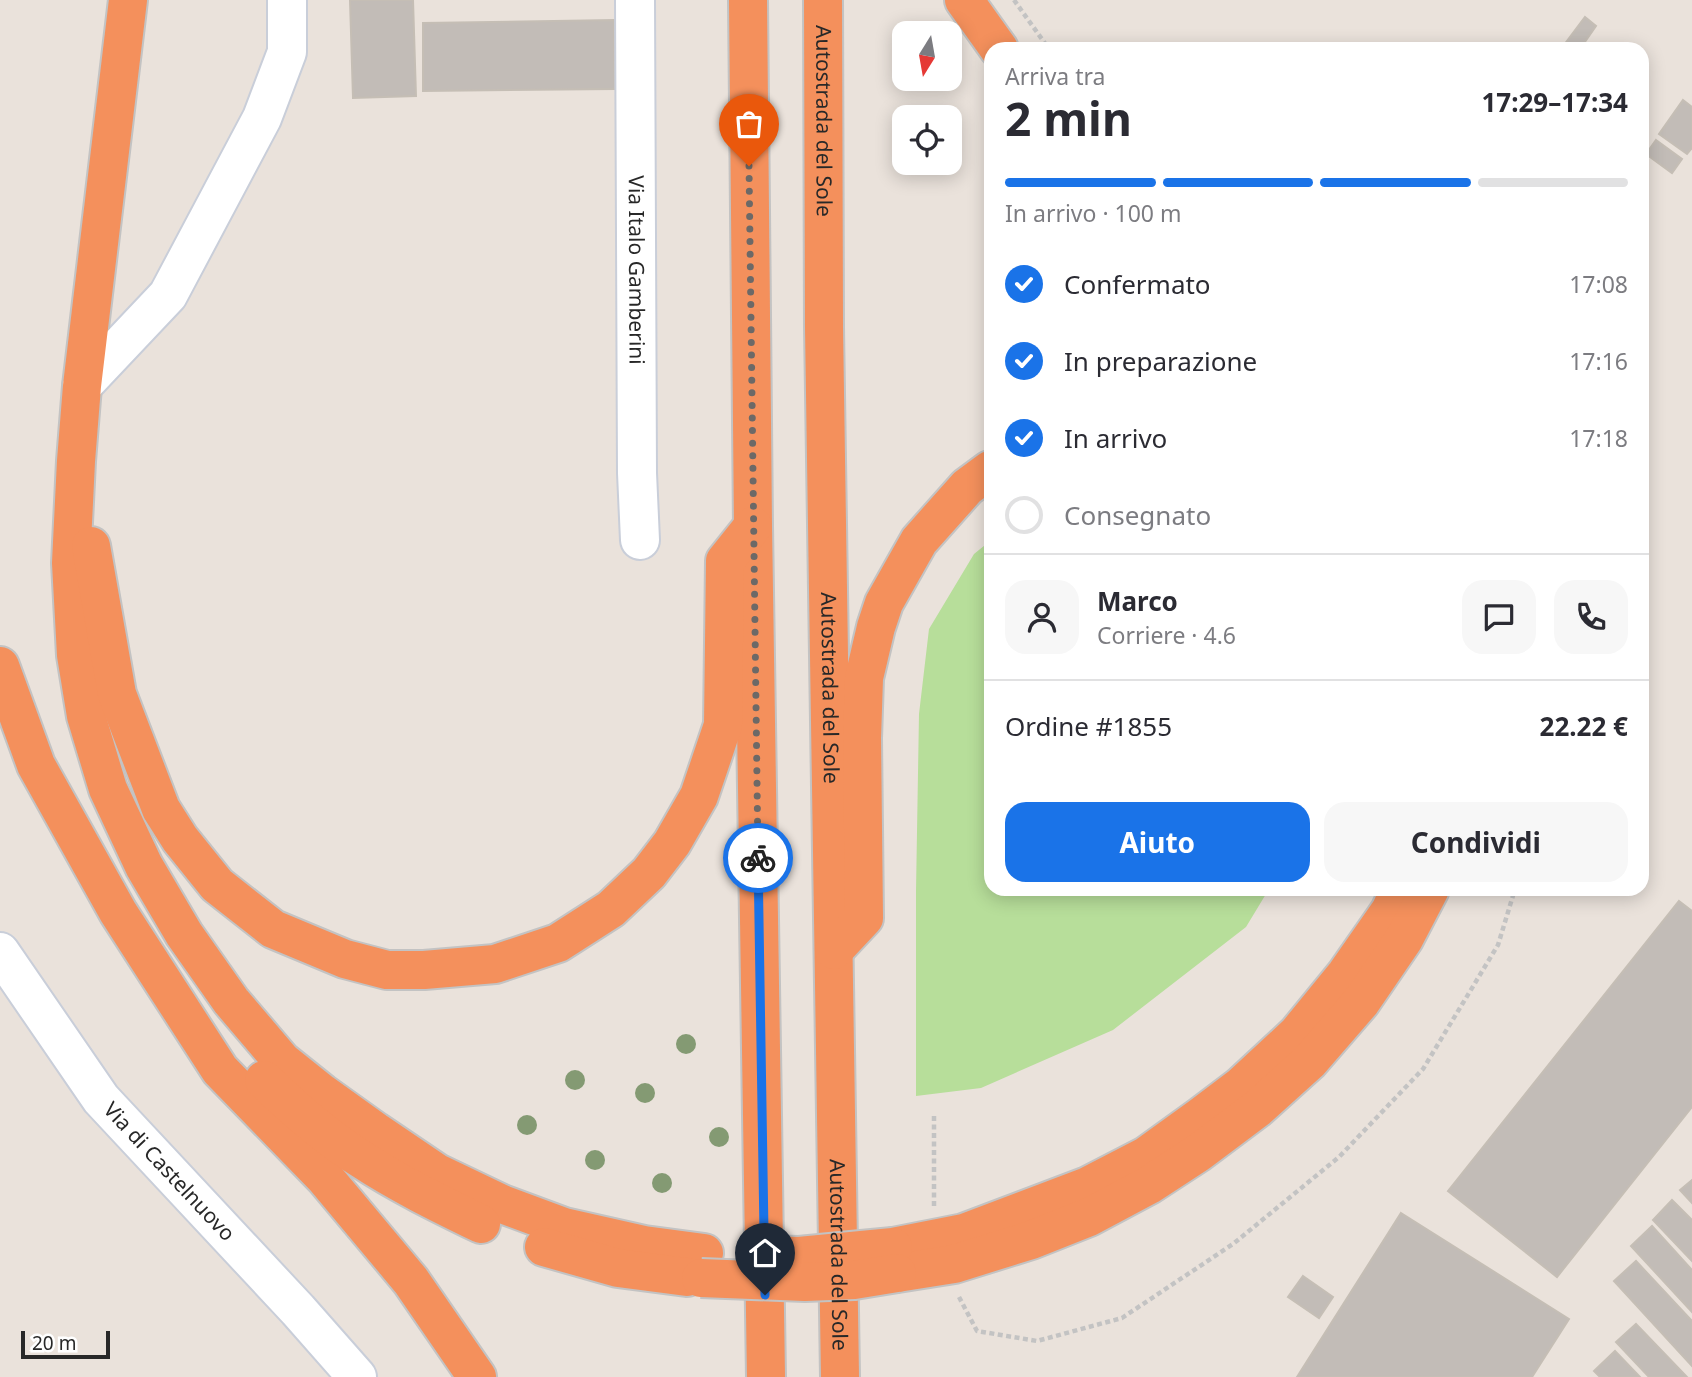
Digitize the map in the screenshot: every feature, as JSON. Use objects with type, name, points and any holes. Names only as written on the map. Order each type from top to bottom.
[{"type":"highway","points":[[128,0],[82,386],[71,564],[76,655],[86,716],[108,789],[144,866],[184,934],[231,1001],[282,1060],[322,1094],[437,1173],[502,1204],[564,1227],[644,1245],[702,1266]]},
{"type":"highway","points":[[748,0],[766,1377]]},
{"type":"highway","name":"Autostrada del Sole","points":[[823,0],[824,327],[840,1377]]},
{"type":"highway","points":[[964,0],[994,42]]},
{"type":"highway","points":[[76,461],[117,694],[160,808],[180,839],[217,885],[273,929],[345,959],[387,970],[495,964],[558,943],[611,909],[649,873],[672,843],[699,796],[723,725],[725,561],[753,526]]},
{"type":"highway","points":[[834,950],[864,918],[864,678],[876,627],[884,603],[919,541],[967,487],[984,474]]},
{"type":"highway","points":[[0,666],[36,765],[118,912],[220,1070],[325,1178],[403,1270],[477,1377]]},
{"type":"highway","points":[[895,1260],[1088,1186],[1146,1156],[1200,1118],[1241,1086],[1297,1034],[1353,964],[1390,911],[1396,896]]},
{"type":"highway","points":[[170,993],[301,1115],[360,1159],[425,1197],[486,1226],[557,1251],[618,1268],[702,1266],[799,1256],[954,1264],[1031,1240],[1089,1217],[1149,1185],[1198,1153],[1258,1108],[1309,1062],[1361,1002],[1404,939],[1426,896]]},
{"type":"street","points":[[82,386],[168,295],[256,130],[288,52],[287,0]]},
{"type":"street","name":"Via Italo Gamberini","points":[[635,0],[637,447],[640,541]]},
{"type":"street","name":"Via di Castelnuovo","points":[[0,952],[102,1099],[357,1377]]},
{"type":"path","points":[[1014,0],[1044,42]]},
{"type":"path","points":[[953,1286],[976,1331],[1037,1341],[1122,1318],[1233,1244],[1339,1157],[1423,1069],[1498,945],[1513,896]]},
{"type":"path","points":[[934,1114],[934,1207]]},
{"type":"green space","points":[[984,546],[984,896],[1265,896],[1246,927],[1113,1030],[981,1088],[916,1096],[919,714],[929,629],[974,554]]},
{"type":"building","points":[[350,0],[413,0],[416,96],[353,98]]},
{"type":"building","points":[[1585,17],[1596,26],[1585,42],[1566,42]]},
{"type":"building","points":[[614,20],[615,89],[423,91],[423,23]]},
{"type":"building","points":[[1683,100],[1692,107],[1692,148],[1687,154],[1659,134]]},
{"type":"building","points":[[1656,140],[1682,159],[1672,173],[1649,156],[1649,150]]},
{"type":"building","points":[[1679,901],[1692,911],[1692,1107],[1557,1277],[1448,1191]]},
{"type":"building","points":[[1692,1180],[1692,1203],[1680,1190]]},
{"type":"building","points":[[1672,1200],[1692,1220],[1692,1261],[1653,1220]]},
{"type":"building","points":[[1401,1213],[1569,1319],[1532,1377],[1297,1377]]},
{"type":"building","points":[[1652,1226],[1692,1270],[1692,1312],[1631,1246]]},
{"type":"building","points":[[1636,1261],[1692,1321],[1692,1366],[1614,1281]]},
{"type":"building","points":[[1303,1276],[1333,1297],[1319,1318],[1288,1297]]},
{"type":"building","points":[[1636,1324],[1687,1377],[1649,1377],[1616,1342]]},
{"type":"building","points":[[1615,1351],[1640,1377],[1600,1377],[1594,1371]]},
{"type":"way so far","points":[[749,166],[758,858]]},
{"type":"route","points":[[758,858],[765,1295]]}]
